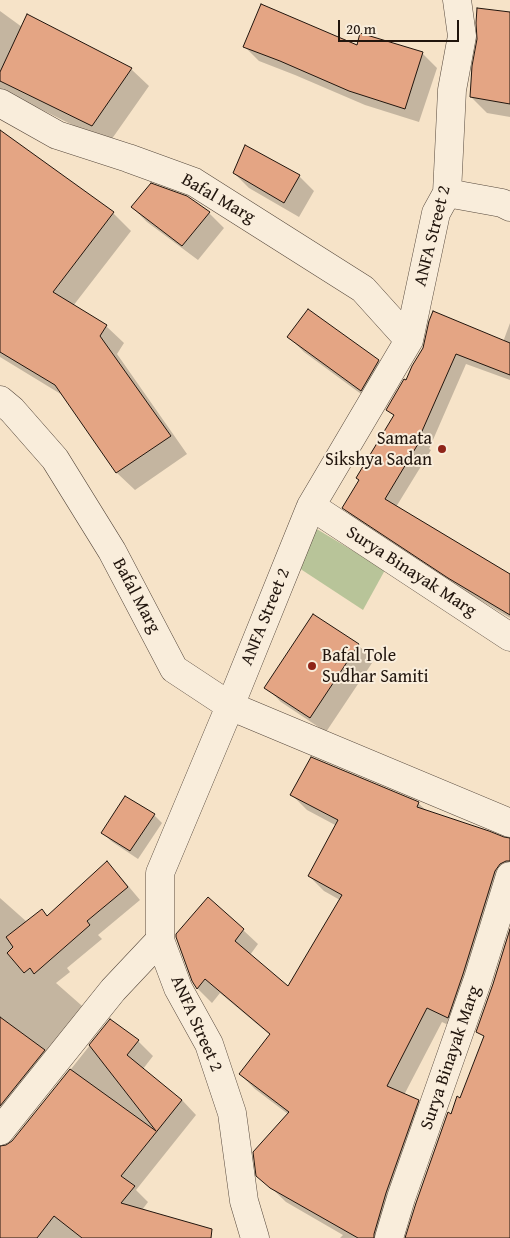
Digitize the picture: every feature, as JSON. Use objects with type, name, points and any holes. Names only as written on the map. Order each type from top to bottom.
[{"type":"street","name":"ANFA Street 2","points":[[255,1238],[244,1201],[232,1113],[209,1044],[178,988],[160,940],[160,874],[311,506],[409,340],[436,213],[447,193],[452,90],[462,36],[457,0]]},
{"type":"street","name":"Bafal Marg","points":[[0,103],[57,135],[194,182],[363,289],[409,340]]},
{"type":"street","points":[[447,193],[510,206]]},
{"type":"street","name":"Bafal Marg","points":[[0,400],[12,410],[55,459],[112,551],[174,669],[230,706],[510,823]]},
{"type":"street","name":"Surya Binayak Marg","points":[[311,506],[510,637]]},
{"type":"street","name":"Surya Binayak Marg","points":[[389,1238],[478,979],[510,876]]},
{"type":"street","points":[[0,1131],[113,990],[160,940]]},
{"type":"green space","points":[[315,528],[385,570],[363,610],[299,568]]},
{"type":"building","points":[[261,4],[357,45],[360,33],[423,52],[405,109],[349,91],[243,47]]},
{"type":"building","points":[[477,8],[510,12],[510,104],[470,97],[472,66],[477,39]]},
{"type":"building","points":[[27,14],[132,68],[92,126],[0,81],[0,72]]},
{"type":"building","points":[[0,130],[114,212],[53,292],[107,325],[100,336],[171,436],[116,473],[55,385],[0,352]]},
{"type":"building","points":[[245,145],[300,175],[284,203],[233,173]]},
{"type":"building","points":[[151,183],[187,196],[210,212],[182,246],[131,207]]},
{"type":"building","points":[[308,309],[379,360],[361,391],[287,337]]},
{"type":"building","points":[[433,311],[510,343],[510,375],[456,354],[419,438],[421,439],[385,499],[510,574],[510,615],[448,578],[342,508],[359,480],[356,478],[394,415],[386,410],[404,379],[406,380],[423,348]]},
{"type":"building","name":"Bafal Tole Sudhar Samiti","points":[[313,614],[359,644],[310,718],[264,688]]},
{"type":"building","points":[[311,757],[419,802],[417,807],[510,838],[510,861],[500,864],[495,871],[448,1018],[427,1008],[387,1086],[419,1100],[386,1193],[374,1238],[358,1238],[270,1188],[256,1176],[253,1152],[289,1112],[239,1074],[270,1034],[205,979],[197,989],[192,981],[176,937],[176,934],[208,897],[244,929],[235,941],[288,986],[342,895],[308,876],[338,820],[290,795]]},
{"type":"building","points":[[125,796],[155,814],[130,851],[101,833]]},
{"type":"building","points":[[107,861],[128,887],[87,921],[90,925],[34,974],[30,968],[24,973],[7,953],[13,947],[6,937],[42,909],[47,916]]},
{"type":"building","points":[[510,929],[510,1238],[405,1238],[448,1112],[451,1114],[457,1096],[460,1098],[484,1036],[476,1032]]},
{"type":"building","points":[[0,1017],[45,1050],[0,1106]]},
{"type":"building","points":[[110,1019],[139,1040],[127,1055],[182,1100],[121,1176],[135,1186],[121,1203],[212,1229],[211,1238],[82,1238],[54,1216],[37,1238],[0,1238],[0,1146],[12,1141],[70,1069],[156,1131],[89,1045]]},
{"type":"place","name":"Samata Sikshya Sadan","points":[[442,449]]},
{"type":"place","name":"Bafal Tole Sudhar Samiti","points":[[312,666]]}]
